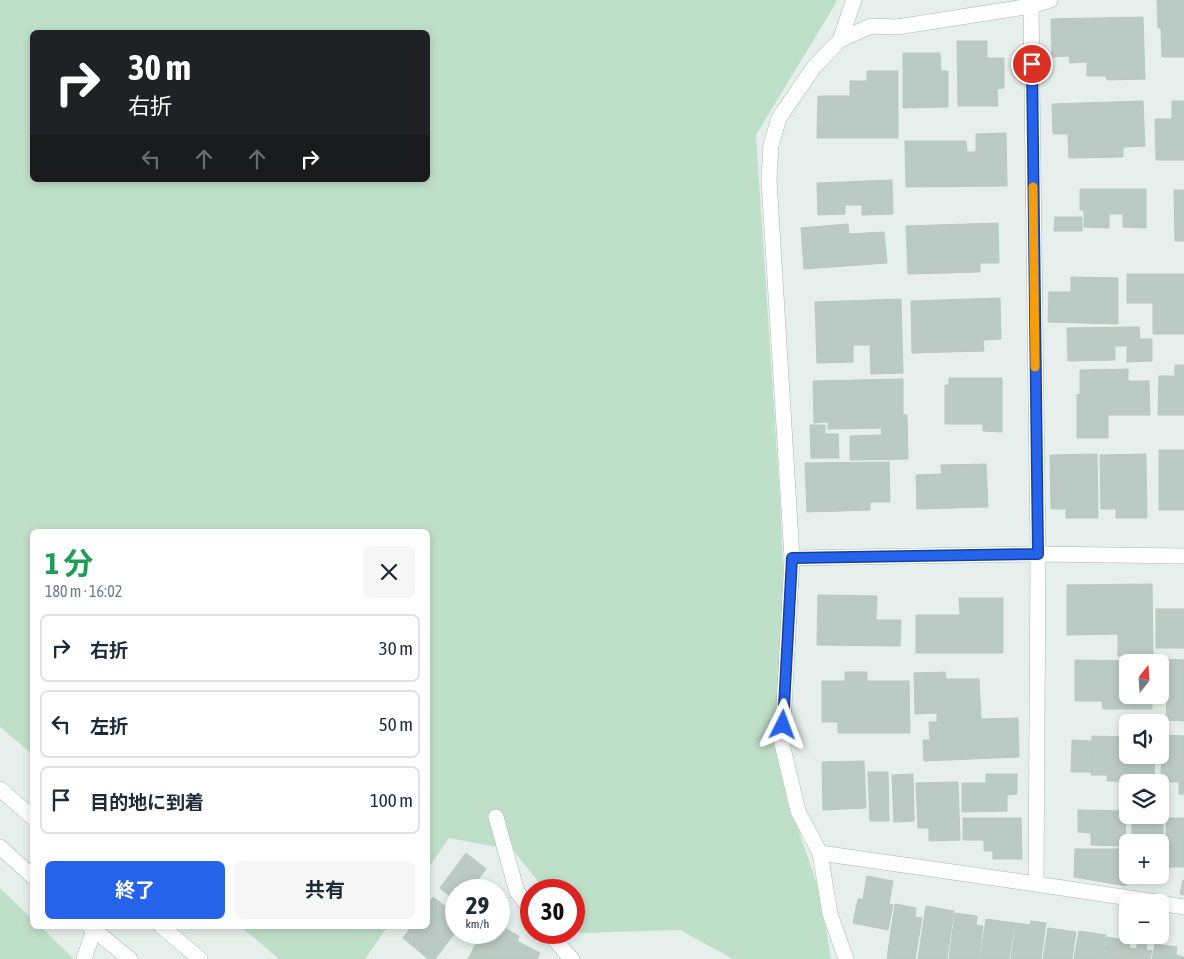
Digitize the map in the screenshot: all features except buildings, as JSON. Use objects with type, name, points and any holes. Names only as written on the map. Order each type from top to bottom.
[{"type":"street","points":[[840,40],[854,0]]},
{"type":"street","points":[[846,959],[830,914],[820,853],[798,811],[782,744],[792,558],[769,180],[770,146],[779,118],[814,67],[840,40],[871,26],[897,27],[1031,6],[1050,0]]},
{"type":"street","points":[[1031,6],[1038,554],[1036,884]]},
{"type":"street","points":[[792,558],[1038,554],[1184,556]]},
{"type":"street","points":[[0,789],[30,815]]},
{"type":"street","points":[[496,817],[520,895]]},
{"type":"street","points":[[0,847],[30,874]]},
{"type":"street","points":[[820,853],[1119,896]]},
{"type":"street","points":[[1169,904],[1184,907]]},
{"type":"street","points":[[84,959],[91,929]]},
{"type":"street","points":[[92,929],[130,959]]},
{"type":"street","points":[[165,929],[200,959]]},
{"type":"street","points":[[560,944],[572,959]]},
{"type":"green space","points":[[0,0],[837,0],[756,135],[780,500],[790,730],[791,808],[820,893],[831,959],[733,959],[680,930],[585,933],[585,879],[536,879],[513,850],[449,838],[430,866],[430,529],[30,529],[30,752],[0,727]]},
{"type":"green space","points":[[0,888],[30,917],[30,929],[43,929],[74,959],[0,959]]},
{"type":"green space","points":[[244,929],[386,929],[365,959],[279,959]]},
{"type":"slow traffic","points":[[1033,187],[1035,367]]},
{"type":"route","points":[[783,725],[792,558],[1038,554],[1032,64]]}]
